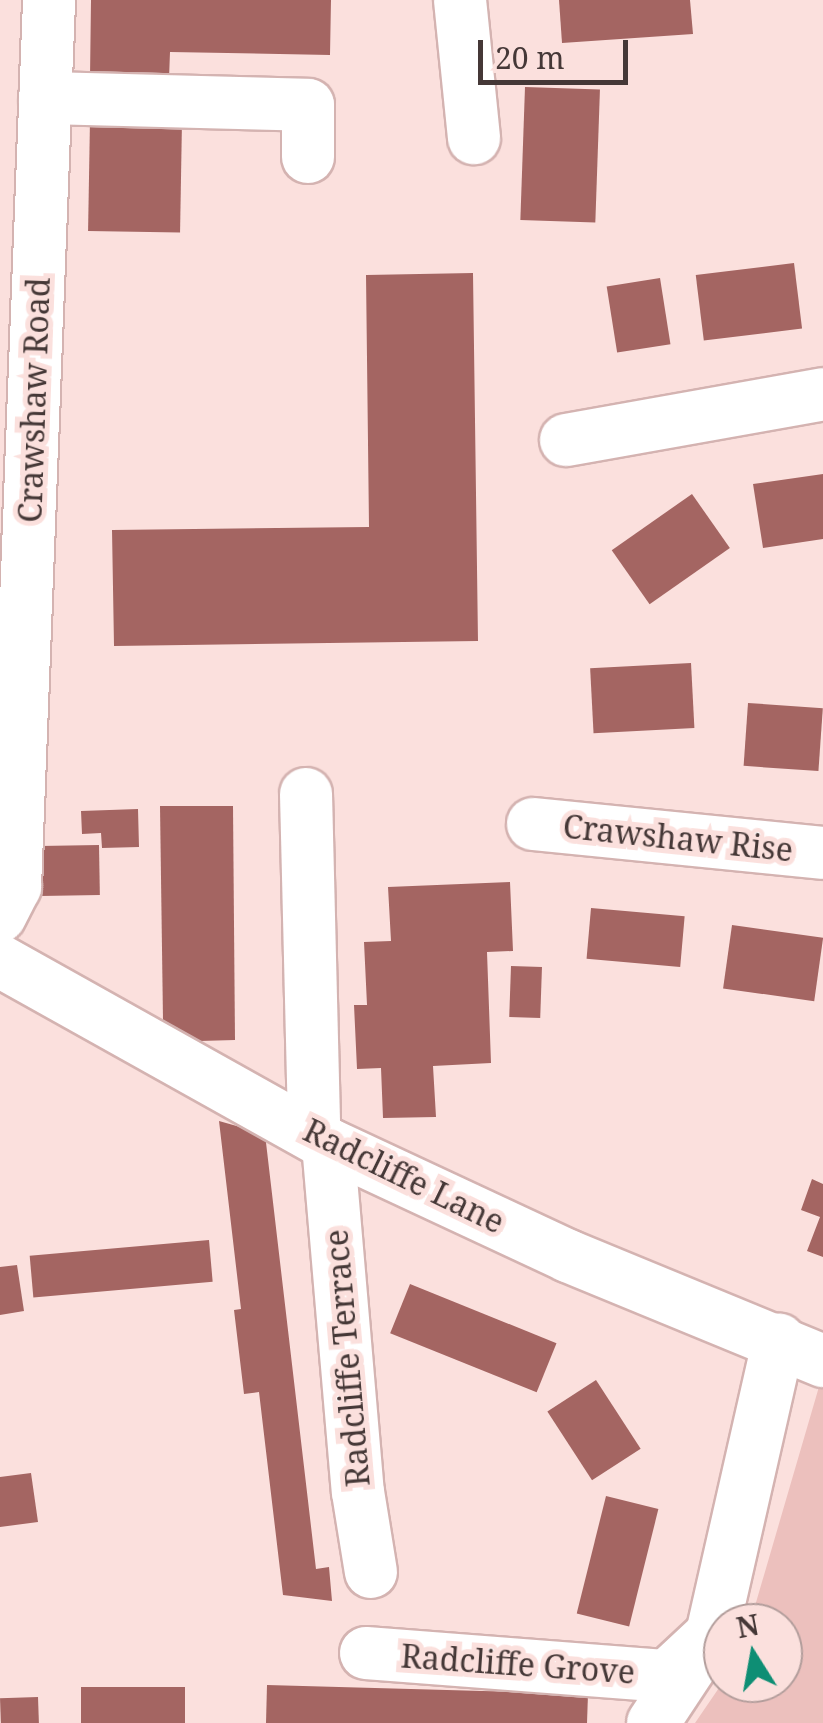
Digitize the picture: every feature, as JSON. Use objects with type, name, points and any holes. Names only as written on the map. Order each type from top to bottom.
[{"type":"street","name":"Crawshaw Road","points":[[0,916],[15,887],[16,463],[49,0]]},
{"type":"street","points":[[460,0],[474,138]]},
{"type":"street","points":[[45,98],[308,106],[308,157]]},
{"type":"street","points":[[566,440],[823,394]]},
{"type":"street","name":"Radcliffe Terrace","points":[[306,794],[321,1138],[358,1492],[371,1572]]},
{"type":"street","name":"Crawshaw Rise","points":[[533,824],[823,852]]},
{"type":"street","name":"Radcliffe Lane","points":[[0,961],[321,1138],[568,1256],[801,1351]]},
{"type":"street","points":[[722,1603],[801,1351]]},
{"type":"street","name":"Radcliffe Grove","points":[[366,1653],[667,1676],[703,1642]]},
{"type":"street","points":[[653,1723],[703,1648]]},
{"type":"shaded area","points":[[823,1373],[823,1723],[695,1723],[709,1703],[803,1703],[803,1603],[756,1603]]},
{"type":"building","points":[[91,0],[331,0],[330,55],[170,52],[169,79],[90,77]]},
{"type":"building","points":[[559,0],[690,0],[693,34],[562,43]]},
{"type":"building","points":[[525,87],[600,90],[595,223],[520,220]]},
{"type":"building","points":[[90,120],[182,122],[180,233],[88,231]]},
{"type":"building","points":[[794,263],[802,329],[704,341],[696,275]]},
{"type":"building","points":[[473,273],[478,641],[114,646],[112,530],[369,527],[366,275]]},
{"type":"building","points":[[660,278],[670,344],[617,353],[607,286]]},
{"type":"building","points":[[823,474],[823,539],[763,548],[753,484]]},
{"type":"building","points":[[692,494],[730,548],[650,604],[612,550]]},
{"type":"building","points":[[691,663],[694,728],[594,733],[590,668]]},
{"type":"building","points":[[748,703],[823,708],[818,771],[744,766]]},
{"type":"building","points":[[160,806],[233,806],[235,1040],[199,1041],[163,1020]]},
{"type":"building","points":[[138,809],[139,847],[102,848],[101,833],[82,834],[81,811]]},
{"type":"building","points":[[99,845],[100,895],[26,896],[25,846]]},
{"type":"building","points":[[510,882],[513,951],[487,952],[491,1063],[433,1066],[436,1117],[383,1118],[381,1068],[357,1069],[354,1005],[367,1005],[364,942],[391,941],[388,887]]},
{"type":"building","points":[[591,908],[685,916],[680,967],[587,959]]},
{"type":"building","points":[[732,925],[823,938],[814,1001],[723,988]]},
{"type":"building","points":[[511,966],[542,967],[540,1018],[509,1017]]},
{"type":"building","points":[[219,1121],[265,1134],[316,1569],[329,1567],[332,1601],[283,1595],[259,1392],[244,1394],[234,1310],[241,1309]]},
{"type":"building","points":[[812,1179],[823,1184],[823,1257],[807,1251],[820,1217],[801,1210]]},
{"type":"building","points":[[209,1240],[213,1282],[33,1298],[30,1256]]},
{"type":"building","points":[[17,1265],[24,1311],[0,1315],[0,1267]]},
{"type":"building","points":[[410,1284],[556,1343],[537,1392],[390,1333]]},
{"type":"building","points":[[596,1380],[641,1449],[592,1480],[547,1412]]},
{"type":"building","points":[[31,1473],[38,1522],[0,1527],[0,1477]]},
{"type":"building","points":[[606,1496],[658,1509],[629,1626],[577,1613]]},
{"type":"building","points":[[267,1685],[588,1694],[587,1723],[266,1723]]},
{"type":"building","points":[[81,1687],[185,1687],[185,1723],[81,1723]]},
{"type":"building","points":[[38,1697],[39,1723],[1,1723],[0,1698]]}]
